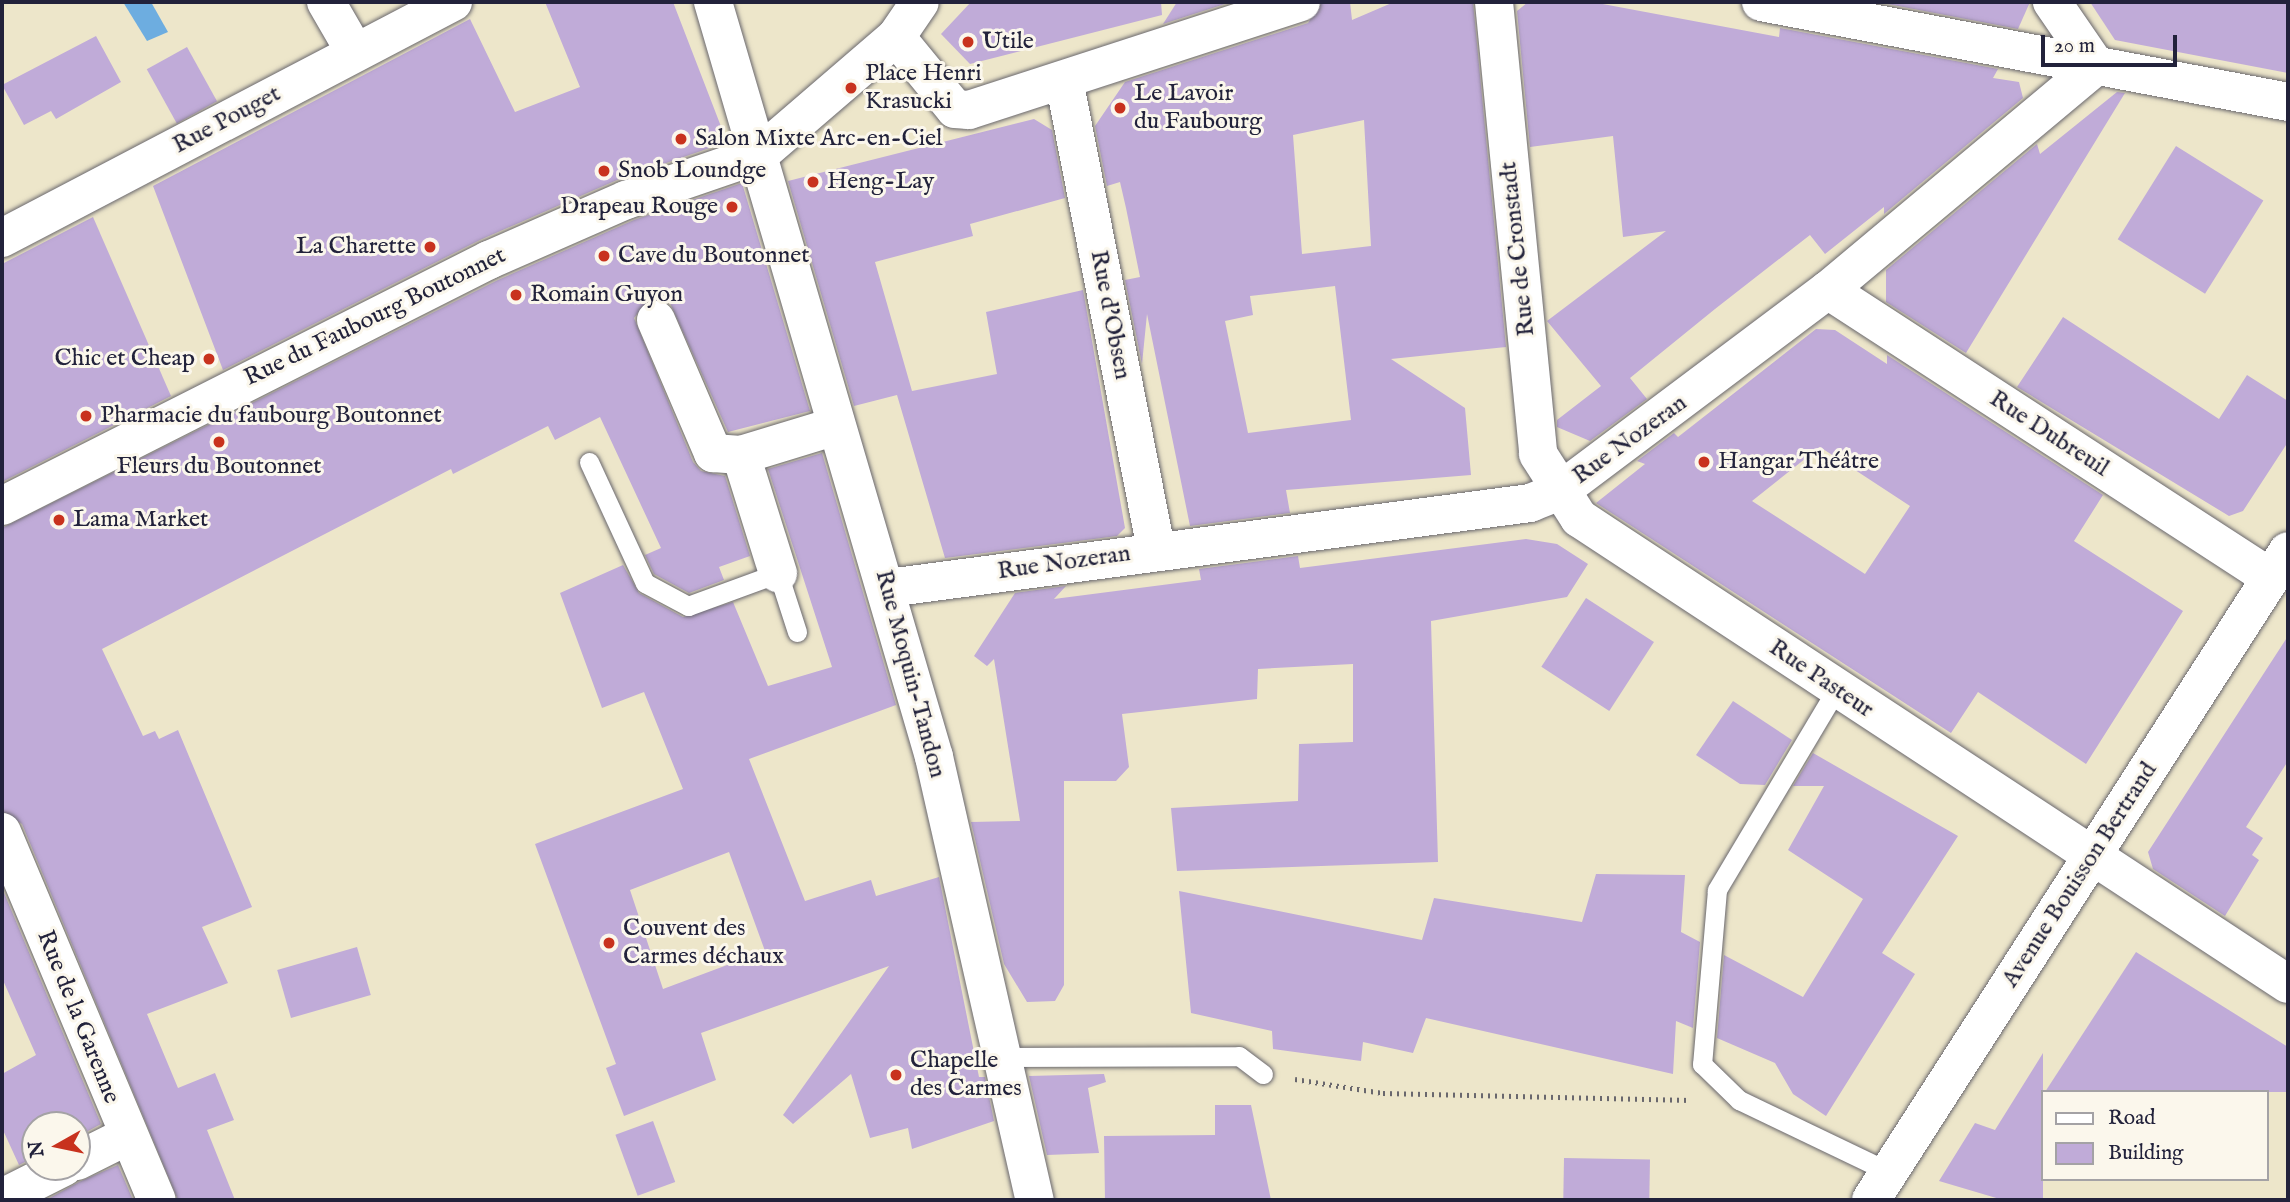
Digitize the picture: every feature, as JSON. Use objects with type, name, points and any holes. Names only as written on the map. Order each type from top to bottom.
[{"type":"street","points":[[326,2],[355,52]]},
{"type":"street","name":"Rue Pouget","points":[[2,238],[453,2]]},
{"type":"street","name":"Rue Moquin-Tandon","points":[[713,2],[760,154],[836,426],[888,588],[1035,1200]]},
{"type":"street","points":[[760,154],[896,37],[920,2]]},
{"type":"street","points":[[896,37],[955,108],[969,110],[1064,80],[1099,63],[1301,2]]},
{"type":"street","name":"Rue de Cronstadt","points":[[1494,2],[1538,454],[1560,491]]},
{"type":"street","points":[[1761,2],[2288,102]]},
{"type":"street","points":[[2052,2],[2096,66]]},
{"type":"street","name":"Rue Nozeran","points":[[888,588],[1156,550],[1530,503],[1560,491],[1828,290],[2096,66]]},
{"type":"street","name":"Rue d'Obsen","points":[[1064,80],[1156,550]]},
{"type":"street","name":"Rue du Faubourg Boutonnet","points":[[2,506],[488,260],[626,200],[760,154]]},
{"type":"street","name":"Rue Dubreuil","points":[[1828,290],[2280,564]]},
{"type":"street","points":[[656,320],[713,453],[741,455],[836,426]]},
{"type":"street","points":[[741,455],[778,573]]},
{"type":"street","name":"Rue Pasteur","points":[[1560,491],[1578,518],[1836,690],[2288,984]]},
{"type":"street","name":"Avenue Bouisson Bertrand","points":[[1880,1186],[2280,564]]},
{"type":"street","name":"Rue de la Garenne","points":[[2,832],[127,1136],[157,1200]]},
{"type":"street","points":[[91,1154],[127,1136]]},
{"type":"street","points":[[2,1198],[36,1181]]},
{"type":"lane","points":[[589,463],[645,583],[688,606],[778,573],[797,632]]},
{"type":"lane","points":[[1836,690],[1717,890],[1702,1064],[1739,1100],[1880,1186]]},
{"type":"lane","points":[[1002,1057],[1240,1056],[1263,1074]]},
{"type":"path","points":[[1263,1074],[1383,1093],[1739,1100]]},
{"type":"water","points":[[123,2],[151,2],[168,32],[147,41]]},
{"type":"building","points":[[545,2],[673,2],[727,142],[617,180],[480,240],[223,370],[153,186],[470,19],[515,112],[580,87]]},
{"type":"building","points":[[971,2],[1161,2],[1162,15],[970,64],[941,34]]},
{"type":"building","points":[[1177,2],[1231,2],[1163,24]]},
{"type":"building","points":[[1322,2],[1350,2],[1352,20],[1394,2],[1473,2],[1506,347],[1391,359],[1465,408],[1471,475],[1286,490],[1290,513],[1190,526],[1147,314],[1142,364],[1125,280],[1140,277],[1120,182],[1107,186],[1095,126],[1125,82],[1308,23]],"holes":[[[1364,120],[1371,246],[1302,254],[1293,135]],[[1335,286],[1351,420],[1248,433],[1225,321],[1253,315],[1250,296]]]},
{"type":"building","points":[[1528,2],[1592,2],[1779,37],[1780,28],[1998,69],[1993,78],[2019,82],[2023,98],[1884,214],[1884,207],[1825,254],[1810,235],[1715,309],[1630,378],[1647,399],[1590,441],[1557,427],[1557,420],[1601,386],[1547,321],[1666,231],[1623,237],[1613,136],[1530,147],[1517,11]]},
{"type":"building","points":[[1877,2],[2030,2],[2018,29]]},
{"type":"building","points":[[2090,2],[2288,2],[2288,73],[2115,40]]},
{"type":"building","points":[[96,36],[121,82],[56,119],[51,111],[24,125],[2,85]]},
{"type":"building","points":[[187,47],[217,101],[177,124],[147,69]]},
{"type":"building","points":[[2117,92],[2125,93],[1966,353],[1886,302],[1886,270],[2037,144],[2040,154]]},
{"type":"building","points":[[1034,119],[1052,130],[1065,198],[970,224],[973,236],[875,262],[912,391],[997,374],[986,312],[1083,290],[1125,528],[1117,536],[945,558],[897,395],[854,406],[788,181]]},
{"type":"building","points":[[2176,146],[2263,201],[2205,294],[2118,239]]},
{"type":"building","points":[[742,183],[810,411],[728,432],[670,303],[648,300],[634,318],[693,462],[701,471],[725,476],[750,556],[719,567],[724,580],[689,593],[654,574],[645,555],[661,548],[600,417],[555,440],[548,426],[453,474],[451,469],[102,649],[143,736],[155,731],[159,739],[178,730],[252,907],[202,927],[228,983],[147,1014],[178,1088],[215,1073],[234,1120],[207,1130],[235,1200],[178,1200],[22,824],[2,811],[2,528],[498,280],[634,220]]},
{"type":"building","points":[[93,217],[171,396],[2,482],[2,264]]},
{"type":"building","points":[[2063,317],[2219,419],[2247,375],[2288,401],[2288,442],[2243,511],[2229,516],[2017,387]]},
{"type":"building","points":[[1816,329],[1835,330],[1887,364],[1887,355],[2103,495],[2074,541],[2183,611],[2086,764],[1978,692],[1951,733],[1596,503],[1645,464],[1637,461],[1674,433],[1678,437]],"holes":[[[1820,447],[1910,506],[1865,574],[1752,501]]]},
{"type":"building","points":[[822,453],[896,705],[749,759],[805,901],[871,880],[876,896],[939,877],[979,1077],[985,1077],[994,1121],[912,1149],[908,1128],[870,1138],[851,1074],[793,1124],[783,1115],[889,966],[701,1033],[716,1080],[624,1116],[606,1068],[616,1064],[535,844],[683,789],[644,692],[602,708],[560,593],[623,565],[639,593],[683,617],[733,602],[768,686],[832,667],[768,469]],"holes":[[[729,852],[765,951],[663,989],[630,890]]]},
{"type":"building","points":[[1526,539],[1557,544],[1588,564],[1567,597],[1431,621],[1438,862],[1177,871],[1171,808],[1298,801],[1299,744],[1353,742],[1353,664],[1258,669],[1257,699],[1122,714],[1129,767],[1116,781],[1064,781],[1064,985],[1055,1001],[1027,1002],[1004,964],[971,822],[1020,821],[994,659],[987,666],[974,656],[1015,593],[1066,586],[1054,599],[1201,580],[1199,569],[1298,556],[1300,568]]},
{"type":"building","points":[[1586,598],[1654,642],[1609,711],[1541,667]]},
{"type":"building","points":[[2288,636],[2288,761],[2246,827],[2263,838],[2252,855],[2259,860],[2225,916],[2153,869],[2148,852]]},
{"type":"building","points":[[1733,701],[1792,740],[1765,785],[1740,784],[1696,755]]},
{"type":"building","points":[[1813,753],[1958,836],[1882,953],[1915,974],[1826,1116],[1793,1094],[1775,1063],[1717,1038],[1724,955],[1803,997],[1863,899],[1788,850],[1824,786],[1793,786]]},
{"type":"building","points":[[1596,874],[1685,875],[1681,932],[1700,942],[1693,1028],[1676,1021],[1673,1074],[1426,1018],[1413,1053],[1363,1042],[1361,1061],[1273,1049],[1272,1031],[1191,1013],[1179,891],[1422,940],[1434,898],[1582,922]]},
{"type":"building","points":[[2,888],[101,1124],[91,1129],[91,1111],[21,1111],[19,1165],[2,1128],[2,1074],[36,1055],[2,978]]},
{"type":"building","points":[[357,947],[371,995],[291,1018],[277,970]]},
{"type":"building","points":[[2136,952],[2288,1047],[2288,1092],[2046,1090]]},
{"type":"building","points":[[2043,1053],[2043,1200],[2003,1200],[1939,1181],[1975,1123],[1995,1130]]},
{"type":"building","points":[[1104,1074],[1106,1082],[1088,1088],[1099,1153],[1047,1155],[1029,1076]]},
{"type":"building","points":[[1215,1105],[1251,1105],[1271,1200],[1105,1200],[1104,1136],[1215,1135]]},
{"type":"building","points":[[653,1121],[675,1182],[638,1196],[615,1135]]},
{"type":"building","points":[[1564,1158],[1650,1160],[1649,1200],[1563,1200]]},
{"type":"building","points":[[118,1165],[133,1200],[46,1200],[81,1181],[91,1181],[91,1177]]},
{"type":"place","name":"Utile","points":[[968,42]]},
{"type":"place","name":"Place Henri Krasucki","points":[[851,88]]},
{"type":"place","name":"Le Lavoir du Faubourg","points":[[1120,108]]},
{"type":"place","name":"Salon Mixte Arc-en-Ciel","points":[[681,139]]},
{"type":"place","name":"Snob Loundge","points":[[604,171]]},
{"type":"place","name":"Heng-Lay","points":[[813,182]]},
{"type":"place","name":"Drapeau Rouge","points":[[732,207]]},
{"type":"place","name":"La Charette","points":[[430,247]]},
{"type":"place","name":"Cave du Boutonnet","points":[[604,256]]},
{"type":"place","name":"Romain Guyon","points":[[516,295]]},
{"type":"place","name":"Chic et Cheap","points":[[209,359]]},
{"type":"place","name":"Pharmacie du faubourg Boutonnet","points":[[86,416]]},
{"type":"place","name":"Fleurs du Boutonnet","points":[[219,442]]},
{"type":"place","name":"Hangar Théâtre","points":[[1704,462]]},
{"type":"place","name":"Lama Market","points":[[59,520]]},
{"type":"place","name":"Couvent des Carmes déchaux","points":[[609,943]]},
{"type":"place","name":"Chapelle des Carmes","points":[[896,1075]]}]
